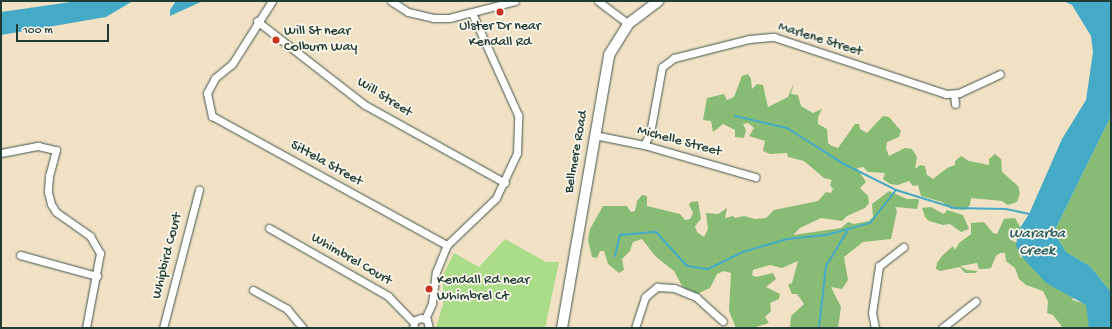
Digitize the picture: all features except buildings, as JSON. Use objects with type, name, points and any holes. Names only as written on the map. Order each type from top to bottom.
[{"type":"main road","name":"Bellmere Road","points":[[562,328],[594,135],[610,55],[628,24],[658,1]]},
{"type":"street","points":[[258,21],[272,1]]},
{"type":"street","points":[[391,1],[408,12],[433,18],[449,18],[515,1]]},
{"type":"street","points":[[598,1],[628,24]]},
{"type":"street","points":[[429,328],[426,319],[432,303],[436,272],[447,245],[496,198],[505,183],[518,153],[518,115],[472,13]]},
{"type":"street","name":"Sittela Street","points":[[258,21],[232,64],[215,78],[207,93],[212,116],[447,245]]},
{"type":"street","name":"Will Street","points":[[258,21],[365,105],[505,183]]},
{"type":"street","name":"Marlene Street","points":[[644,145],[650,134],[662,67],[674,58],[761,37],[774,37],[946,94],[954,94],[971,89],[1000,74]]},
{"type":"street","points":[[954,94],[955,104]]},
{"type":"street","name":"Michelle Street","points":[[594,135],[644,145],[755,177]]},
{"type":"street","points":[[1,153],[38,146],[56,150],[49,176],[48,192],[51,204],[56,212],[90,236],[100,253],[86,328]]},
{"type":"street","name":"Whipbird Court","points":[[163,328],[199,190]]},
{"type":"street","name":"Whimbrel Court","points":[[269,228],[388,296],[413,325]]},
{"type":"street","points":[[875,328],[872,313],[880,266],[904,247]]},
{"type":"street","points":[[20,256],[96,276]]},
{"type":"street","points":[[635,328],[645,297],[657,287],[674,288],[696,297],[723,321]]},
{"type":"street","points":[[253,290],[287,310],[303,328]]},
{"type":"street","points":[[942,328],[976,301]]},
{"type":"street","points":[[413,325],[419,318],[426,319]]},
{"type":"green space","points":[[748,74],[751,79],[752,89],[757,84],[763,85],[768,107],[788,97],[794,83],[791,94],[798,95],[801,106],[813,113],[822,109],[818,117],[818,124],[827,129],[828,143],[838,148],[855,124],[859,124],[860,129],[867,133],[883,116],[889,117],[901,131],[899,137],[887,142],[886,148],[889,156],[905,148],[912,149],[917,157],[915,169],[920,165],[925,166],[927,175],[933,179],[947,168],[955,165],[955,161],[961,156],[969,161],[989,165],[989,159],[995,154],[1001,159],[1002,172],[1018,186],[1020,193],[1017,202],[1008,205],[1002,201],[971,198],[970,205],[965,210],[951,209],[942,202],[921,196],[918,185],[913,186],[909,181],[898,185],[890,184],[883,179],[885,173],[868,172],[863,167],[857,168],[866,182],[860,188],[868,196],[869,203],[865,208],[847,216],[842,221],[821,218],[800,228],[793,235],[841,228],[848,222],[854,224],[869,221],[873,217],[872,204],[889,191],[907,199],[918,199],[919,201],[917,209],[895,207],[897,211],[891,239],[863,242],[844,257],[848,280],[842,289],[831,287],[841,307],[838,328],[790,328],[791,316],[804,304],[797,294],[792,294],[788,285],[792,283],[798,261],[782,268],[770,265],[753,270],[752,275],[756,277],[773,273],[776,279],[766,287],[780,294],[779,299],[770,303],[771,311],[765,317],[769,323],[753,328],[736,328],[729,311],[731,273],[724,271],[717,274],[710,288],[695,295],[682,286],[674,271],[656,257],[642,239],[633,242],[630,251],[622,259],[624,270],[619,273],[608,264],[604,251],[600,251],[597,258],[592,257],[588,240],[590,229],[603,206],[627,206],[631,212],[635,211],[637,201],[642,195],[647,196],[647,206],[680,214],[685,220],[690,219],[693,213],[689,205],[691,202],[698,201],[701,219],[695,226],[697,232],[704,237],[708,229],[706,213],[718,214],[727,208],[725,218],[744,216],[755,219],[766,218],[774,210],[818,201],[826,192],[831,193],[833,189],[830,185],[832,180],[824,178],[804,161],[788,157],[787,153],[770,154],[763,151],[765,141],[749,136],[754,128],[748,123],[743,124],[746,130],[744,138],[735,137],[735,130],[723,124],[713,132],[711,121],[703,120],[707,98],[724,94],[727,100],[734,97],[742,76]]},
{"type":"green space","points":[[1111,116],[1111,292],[1090,266],[1066,252],[1054,232]]},
{"type":"green space","points":[[931,207],[944,214],[947,210],[963,215],[969,229],[961,232],[950,224],[943,225],[929,221],[925,217],[922,208]]},
{"type":"green space","points":[[1015,218],[1022,230],[1019,235],[1009,239],[1019,244],[1020,257],[1028,259],[1075,295],[1072,300],[1089,305],[1104,328],[1063,328],[1053,315],[1047,313],[1048,301],[1043,291],[1026,285],[1019,279],[1015,268],[1006,261],[1005,253],[1000,253],[996,256],[991,268],[979,269],[977,263],[960,266],[967,270],[978,271],[975,273],[965,273],[960,267],[940,271],[936,269],[937,263],[942,256],[953,246],[955,250],[959,243],[971,234],[971,223],[984,222],[993,233],[997,234],[1004,219]]},
{"type":"green space","points":[[505,239],[546,262],[559,262],[545,328],[436,328],[443,304],[443,275],[454,253],[479,267]]},
{"type":"water","points":[[78,1],[133,1],[106,17],[1,35],[1,12]]},
{"type":"water","points":[[176,1],[203,1],[170,16],[170,10]]},
{"type":"water","name":"Wararba Creek","points":[[1064,1],[1109,1],[1111,4],[1111,116],[1054,232],[1066,252],[1090,266],[1111,292],[1111,328],[1089,328],[1086,305],[1046,283],[1022,257],[1016,246],[1018,231],[1029,214],[1062,139],[1086,100],[1093,52],[1091,36],[1072,5]]},
{"type":"waterway","points":[[735,116],[787,128],[844,164],[896,190],[954,208],[1006,209],[1030,214]]},
{"type":"waterway","points":[[615,256],[620,235],[656,232],[687,266],[708,269],[743,252],[787,239],[826,235],[870,223],[896,190]]},
{"type":"waterway","points":[[819,328],[826,266],[848,230]]},
{"type":"place","name":"Ulster Dr near Kendall Rd","points":[[500,12]]},
{"type":"place","name":"Will St near Colburn Way","points":[[276,40]]},
{"type":"place","name":"Kendall Rd near Whimbrel Ct","points":[[429,289]]}]
